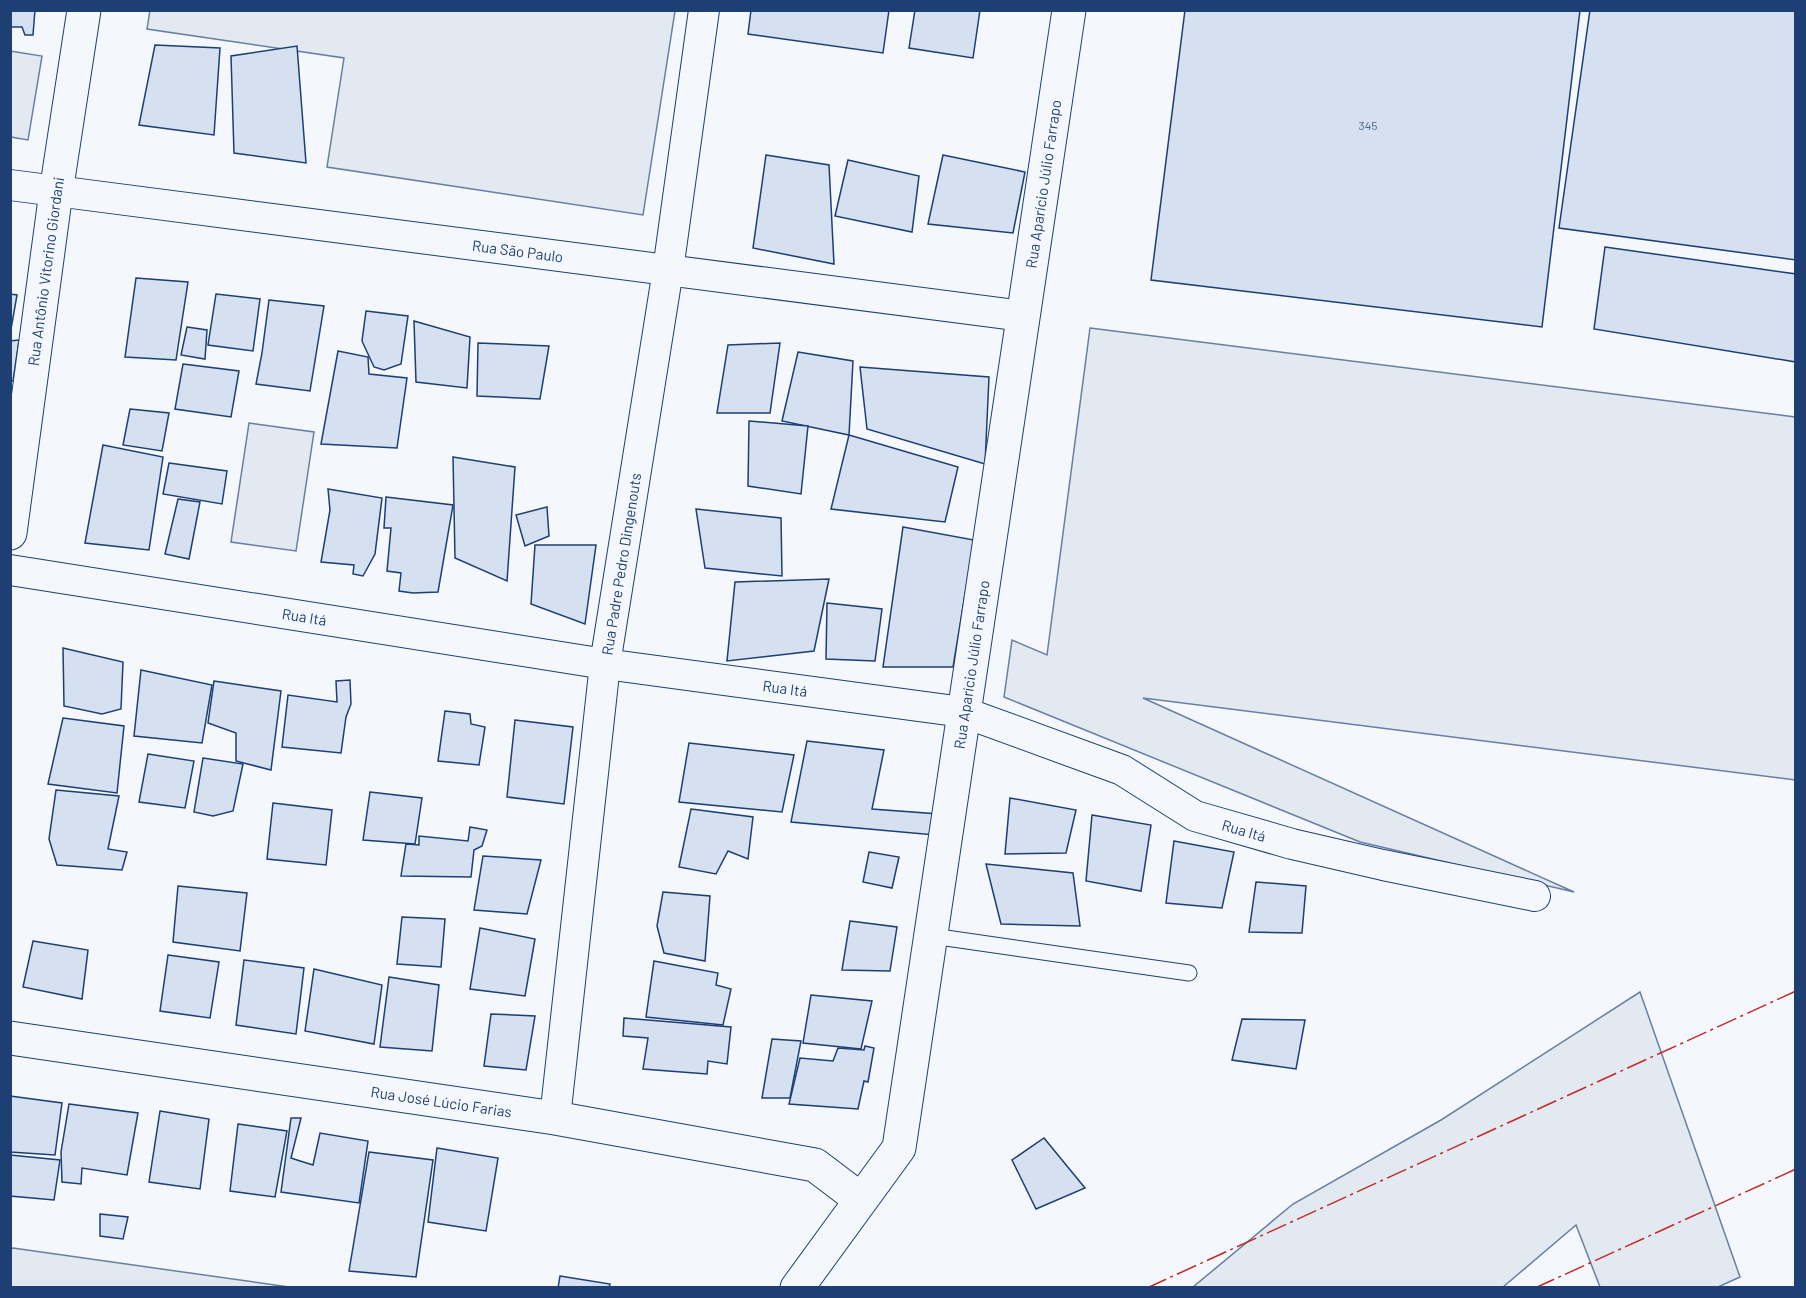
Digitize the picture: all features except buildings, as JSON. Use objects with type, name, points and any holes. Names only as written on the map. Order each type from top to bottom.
[{"type":"street","name":"Rua Antônio Vitorino Giordani","points":[[10,533],[56,192],[84,10]]},
{"type":"street","name":"Rua Padre Pedro Dingenouts","points":[[555,1118],[605,664],[668,270],[704,10]]},
{"type":"street","name":"Rua Aparício Júlio Farrapo","points":[[797,1287],[899,1148],[1069,10]]},
{"type":"street","name":"Rua São Paulo","points":[[10,185],[1023,316]]},
{"type":"street","name":"Rua Itá","points":[[10,570],[605,664],[963,712],[1122,770],[1195,816],[1292,844],[1535,896]]},
{"type":"street","name":"Rua José Lúcio Farias","points":[[10,1038],[555,1118],[815,1165],[860,1199]]},
{"type":"lane","points":[[932,936],[1189,973]]},
{"type":"shaded area","points":[[150,10],[675,11],[643,215],[327,167],[344,58],[147,29]]},
{"type":"shaded area","points":[[10,51],[42,56],[28,140],[11,137]]},
{"type":"shaded area","points":[[1090,328],[1795,417],[1795,780],[1143,698],[1574,892],[1360,842],[1004,697],[1012,640],[1047,655]]},
{"type":"shaded area","points":[[249,423],[314,432],[296,551],[231,542]]},
{"type":"shaded area","points":[[1640,992],[1740,1277],[1718,1287],[1600,1287],[1576,1225],[1503,1287],[1193,1287],[1293,1204],[1441,1120]]},
{"type":"shaded area","points":[[11,1249],[289,1287],[11,1287]]},
{"type":"power","points":[[1147,1288],[1796,991]]},
{"type":"power","points":[[1535,1288],[1796,1169]]}]
